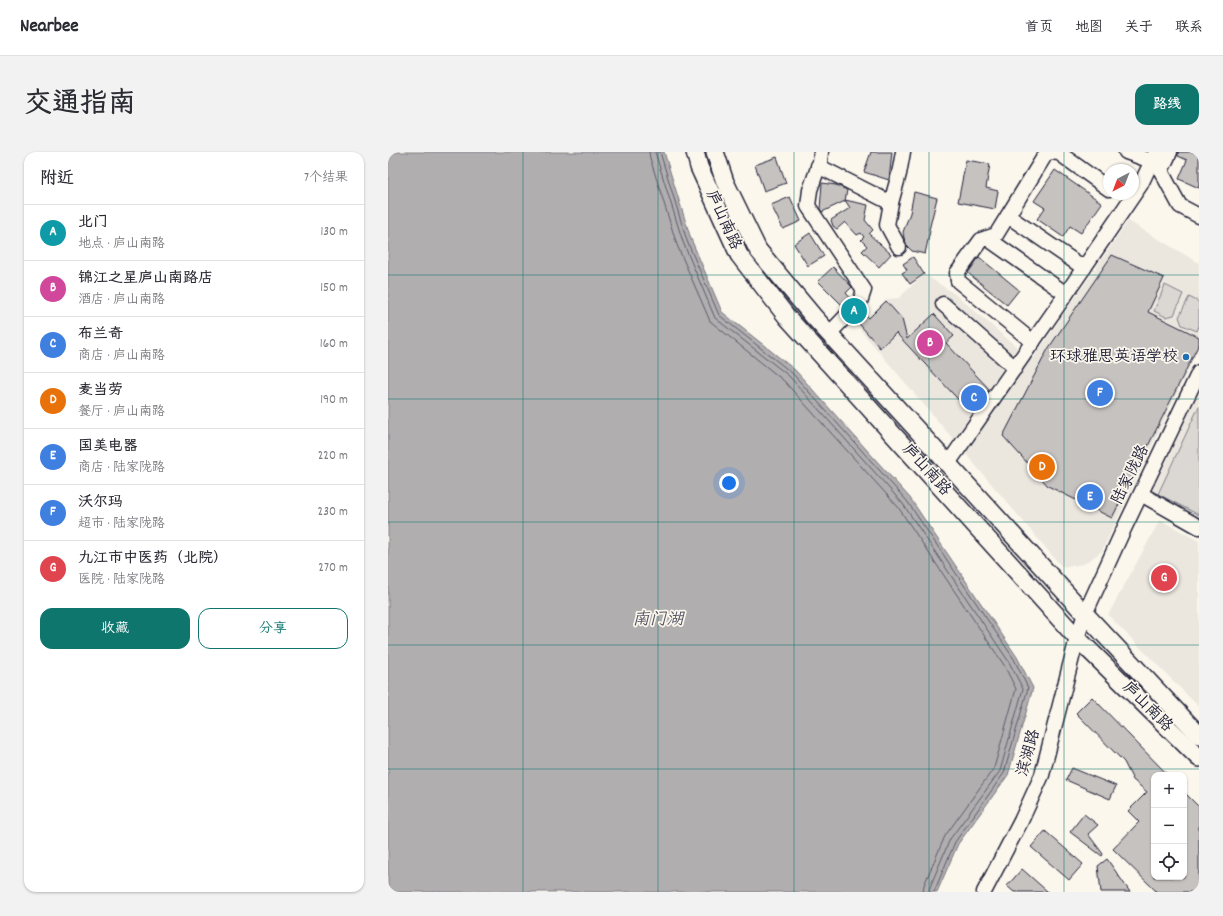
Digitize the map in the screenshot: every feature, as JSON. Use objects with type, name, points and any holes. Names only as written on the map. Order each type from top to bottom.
[{"type":"main road","name":"庐山南路","points":[[695,152],[699,167],[739,255],[782,311],[1077,638],[1199,758]]},
{"type":"main road","name":"庐山南路","points":[[715,152],[725,182],[758,250],[829,334],[947,465],[1199,735]]},
{"type":"street","points":[[821,152],[810,190],[808,206],[864,290],[854,309],[829,334]]},
{"type":"street","points":[[899,247],[887,225],[903,152]]},
{"type":"street","points":[[1033,342],[958,281],[957,273],[981,240],[996,235],[1048,152],[1059,153],[1103,185]]},
{"type":"street","points":[[947,465],[1123,211],[1140,184],[1154,156],[1126,152]]},
{"type":"street","points":[[1170,152],[1161,171],[1180,206],[1199,216]]},
{"type":"street","points":[[818,166],[891,203]]},
{"type":"street","points":[[1120,200],[1123,211]]},
{"type":"street","points":[[1008,216],[1084,268]]},
{"type":"street","points":[[988,238],[1066,294]]},
{"type":"street","points":[[942,304],[1015,368]]},
{"type":"street","name":"陆家陇路","points":[[1085,614],[1199,372]]},
{"type":"street","points":[[1141,494],[1199,527]]},
{"type":"street","name":"滨湖路","points":[[984,892],[1022,821],[1042,775],[1077,638],[1085,614]]},
{"type":"shaded area","points":[[1128,221],[1199,263],[1199,347],[1102,551],[1084,564],[1062,567],[857,326],[887,299],[899,298],[924,274],[955,294],[1032,360]]},
{"type":"shaded area","points":[[1165,285],[1183,294],[1174,315],[1166,317],[1154,311]]},
{"type":"shaded area","points":[[1189,297],[1199,302],[1199,326],[1197,331],[1182,325],[1179,317]]},
{"type":"shaded area","points":[[1199,393],[1199,519],[1151,493]]},
{"type":"shaded area","points":[[1199,406],[1199,515],[1158,494]]},
{"type":"shaded area","points":[[1160,520],[1199,541],[1199,707],[1108,615]]},
{"type":"water","name":"南门湖","points":[[388,152],[664,152],[691,239],[722,312],[795,370],[910,498],[1017,657],[1033,688],[1008,775],[958,844],[937,892],[388,892]]},
{"type":"building","points":[[871,152],[892,152],[889,180],[864,172]]},
{"type":"building","points":[[1178,152],[1199,152],[1199,188],[1179,179],[1187,160],[1178,156]]},
{"type":"building","points":[[777,157],[786,183],[764,191],[755,165]]},
{"type":"building","points":[[966,160],[990,164],[986,188],[998,191],[995,209],[958,202]]},
{"type":"building","points":[[1055,170],[1102,203],[1081,233],[1070,226],[1063,237],[1037,219],[1045,208],[1034,201]]},
{"type":"building","points":[[822,183],[836,185],[847,190],[845,201],[822,212],[820,209]]},
{"type":"building","points":[[914,192],[937,198],[925,254],[912,251],[907,246],[904,238],[903,232],[910,213]]},
{"type":"building","points":[[790,197],[801,221],[783,229],[771,205]]},
{"type":"building","points":[[845,200],[868,205],[865,220],[873,230],[869,234],[891,254],[879,267],[862,251],[867,246],[861,240],[864,237],[861,233],[857,235],[845,222],[837,229],[833,226],[831,220],[850,208]]},
{"type":"building","points":[[810,233],[824,256],[808,266],[794,244]]},
{"type":"building","points":[[1112,255],[1164,278],[1148,312],[1199,337],[1199,344],[1112,518],[1048,486],[1003,436],[1048,349]]},
{"type":"building","points":[[913,257],[924,274],[910,284],[902,273],[907,270],[903,264]]},
{"type":"building","points":[[979,257],[1019,290],[1007,305],[968,273]]},
{"type":"building","points":[[833,267],[852,287],[846,293],[852,300],[851,306],[844,307],[818,281]]},
{"type":"building","points":[[886,301],[902,319],[907,339],[934,314],[954,336],[946,343],[989,389],[984,397],[969,411],[896,333],[880,348],[855,319],[856,313],[863,312],[869,318]]},
{"type":"building","points":[[1092,697],[1165,772],[1151,772],[1151,880],[1187,880],[1187,795],[1199,807],[1199,892],[1157,892],[1113,849],[1139,822],[1128,811],[1147,792],[1133,780],[1124,762],[1076,713]]},
{"type":"building","points":[[1072,768],[1116,786],[1110,799],[1066,780]]},
{"type":"building","points":[[1084,814],[1098,825],[1088,834],[1103,854],[1102,856],[1070,832]]},
{"type":"building","points":[[1045,831],[1083,864],[1069,880],[1031,847]]},
{"type":"building","points":[[1107,859],[1130,892],[1101,892],[1098,866]]},
{"type":"building","points":[[1022,869],[1048,892],[1014,892],[1007,886]]},
{"type":"place","name":"北门","points":[[854,311]]},
{"type":"place","name":"锦江之星庐山南路店","points":[[930,343]]},
{"type":"place","name":"环球雅思英语学校","points":[[1186,357]]},
{"type":"place","name":"沃尔玛","points":[[1100,393]]},
{"type":"place","name":"布兰奇","points":[[974,398]]},
{"type":"place","name":"麦当劳","points":[[1042,467]]},
{"type":"place","name":"国美电器","points":[[1090,497]]},
{"type":"place","name":"九江市中医药（北院）","points":[[1164,578]]}]
